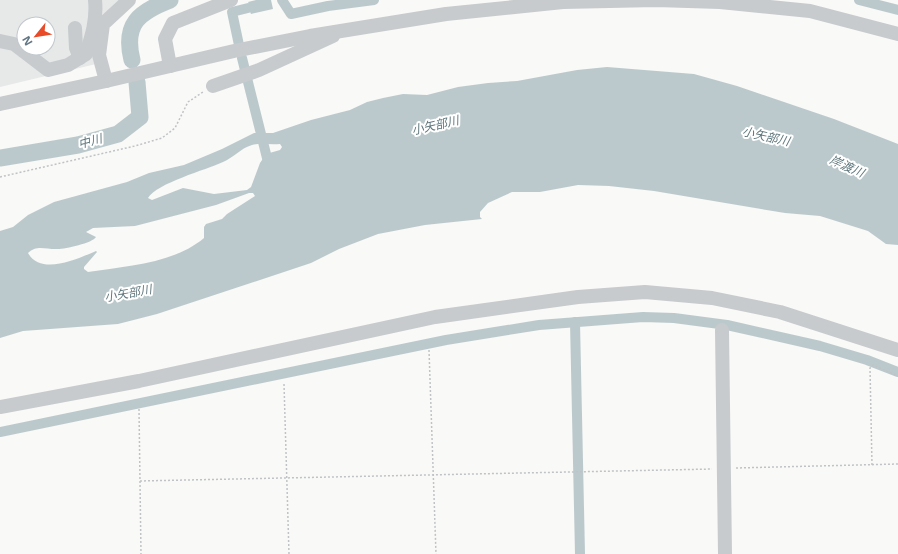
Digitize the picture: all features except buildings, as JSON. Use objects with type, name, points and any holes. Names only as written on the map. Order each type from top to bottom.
[{"type":"street","points":[[0,41],[14,44],[48,70],[68,65],[86,54],[91,40],[96,12],[95,0]]},
{"type":"street","points":[[106,81],[99,55],[103,24],[128,0]]},
{"type":"street","points":[[170,66],[165,39],[173,23],[231,0]]},
{"type":"street","points":[[0,104],[234,51],[340,31],[446,14],[563,2],[656,0],[720,2],[810,11],[898,34]]},
{"type":"street","points":[[75,28],[76,48],[80,58]]},
{"type":"street","points":[[213,86],[232,78],[259,70],[331,39],[340,31]]},
{"type":"street","points":[[0,407],[139,381],[435,317],[578,297],[645,292],[712,298],[780,312],[898,350]]},
{"type":"street","points":[[722,330],[725,554]]},
{"type":"path","points":[[0,177],[135,146],[162,138],[175,128],[188,102],[213,86]]},
{"type":"path","points":[[429,350],[436,554]]},
{"type":"path","points":[[872,465],[870,368],[873,365],[898,376]]},
{"type":"path","points":[[284,384],[289,554]]},
{"type":"path","points":[[139,409],[141,554]]},
{"type":"path","points":[[140,481],[898,464]]},
{"type":"shaded area","points":[[0,0],[121,0],[117,2],[96,64],[0,87]]},
{"type":"water","points":[[256,0],[271,0],[273,9],[251,14],[247,5],[249,4],[248,2]]},
{"type":"water","points":[[607,67],[694,74],[737,86],[834,119],[898,144],[898,245],[886,244],[868,231],[820,216],[785,213],[654,191],[609,186],[578,185],[540,192],[512,192],[488,203],[480,212],[480,217],[482,219],[425,225],[378,234],[339,249],[311,263],[157,314],[118,324],[23,331],[0,338],[0,231],[13,227],[28,215],[54,202],[127,182],[149,173],[184,165],[222,149],[254,133],[273,133],[311,120],[350,110],[367,102],[403,94],[427,95],[458,87],[517,81],[577,70]],"holes":[[[258,144],[280,144],[282,147],[280,150],[266,154],[260,163],[251,187],[247,190],[214,194],[183,188],[152,200],[148,198],[153,192],[161,187],[182,177],[223,162],[248,146]],[[249,193],[253,193],[255,196],[227,214],[222,219],[206,224],[204,227],[204,238],[192,247],[164,259],[88,272],[84,269],[84,267],[97,252],[96,251],[70,261],[50,265],[41,264],[34,260],[28,253],[31,250],[39,248],[62,249],[90,241],[96,237],[86,232],[93,228],[135,226],[216,205]]]},
{"type":"waterway","name":"中川","points":[[132,60],[130,37],[132,28],[136,21],[150,9],[170,0]]},
{"type":"waterway","points":[[282,0],[291,14],[328,6],[374,0]]},
{"type":"waterway","points":[[859,0],[898,10]]},
{"type":"waterway","points":[[239,45],[232,12],[248,8]]},
{"type":"waterway","points":[[242,58],[269,166]]},
{"type":"waterway","name":"中川","points":[[0,158],[78,145],[118,134],[140,117],[137,82]]},
{"type":"waterway","points":[[0,432],[446,340],[539,325],[643,317],[674,318],[727,325],[820,346],[867,360],[898,372]]},
{"type":"waterway","points":[[575,322],[580,554]]},
{"type":"water label","name":"小矢部川","points":[[435,125]]},
{"type":"water label","name":"小矢部川","points":[[766,136]]},
{"type":"water label","name":"岸渡川","points":[[847,166]]},
{"type":"water label","name":"小矢部川","points":[[128,293]]}]
